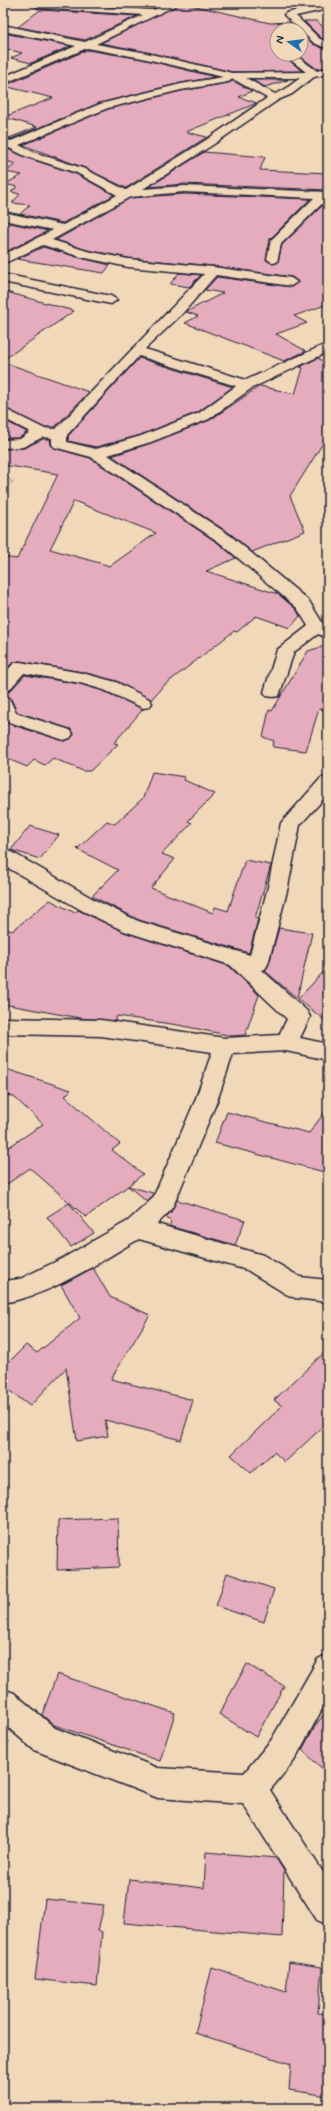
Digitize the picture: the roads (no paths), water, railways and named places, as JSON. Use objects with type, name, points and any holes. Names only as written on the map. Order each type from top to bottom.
[{"type":"street","points":[[3,81],[86,45],[114,30],[157,13],[176,3]]},
{"type":"street","points":[[38,6],[157,13]]},
{"type":"street","points":[[328,6],[289,15],[317,41],[328,46]]},
{"type":"street","points":[[3,28],[16,20]]},
{"type":"street","points":[[3,28],[142,55],[237,77],[274,98]]},
{"type":"street","points":[[298,62],[313,74]]},
{"type":"street","points":[[181,87],[195,68]]},
{"type":"street","points":[[220,74],[256,76],[313,74],[328,71]]},
{"type":"street","points":[[3,260],[42,242],[126,195],[210,142],[274,98],[288,92],[313,74]]},
{"type":"street","points":[[7,142],[104,106],[181,87],[237,77]]},
{"type":"street","points":[[7,142],[30,154],[81,171],[126,195],[184,189],[326,195]]},
{"type":"street","points":[[272,259],[275,243],[326,195]]},
{"type":"street","points":[[3,216],[66,229]]},
{"type":"street","points":[[42,242],[84,254],[128,263],[213,271],[291,282]]},
{"type":"street","points":[[213,271],[177,311],[136,351],[60,434],[59,444],[96,454],[225,539],[303,605],[322,630],[286,650],[273,692]]},
{"type":"street","points":[[3,278],[111,300]]},
{"type":"street","points":[[96,454],[146,439],[204,416],[247,385],[328,347]]},
{"type":"street","points":[[136,351],[247,385]]},
{"type":"street","points":[[3,412],[40,432],[60,434]]},
{"type":"street","points":[[3,444],[23,443],[40,432]]},
{"type":"street","points":[[3,686],[20,667],[37,669],[110,686],[143,703]]},
{"type":"street","points":[[3,702],[9,716],[23,722],[64,734]]},
{"type":"street","points":[[3,856],[90,906],[131,926],[237,960],[258,964],[278,887],[291,823],[328,782]]},
{"type":"street","points":[[237,960],[299,1017],[286,1043]]},
{"type":"street","points":[[3,1026],[101,1028],[225,1046],[286,1043],[328,1052]]},
{"type":"street","points":[[3,1292],[23,1289],[72,1265],[137,1228],[162,1204],[206,1101],[225,1046]]},
{"type":"street","points":[[137,1228],[254,1262],[295,1287],[328,1291]]},
{"type":"street","points":[[251,1789],[283,1750],[328,1669]]},
{"type":"street","points":[[3,1704],[45,1739],[158,1783],[251,1789]]},
{"type":"street","points":[[251,1789],[328,1908]]}]
